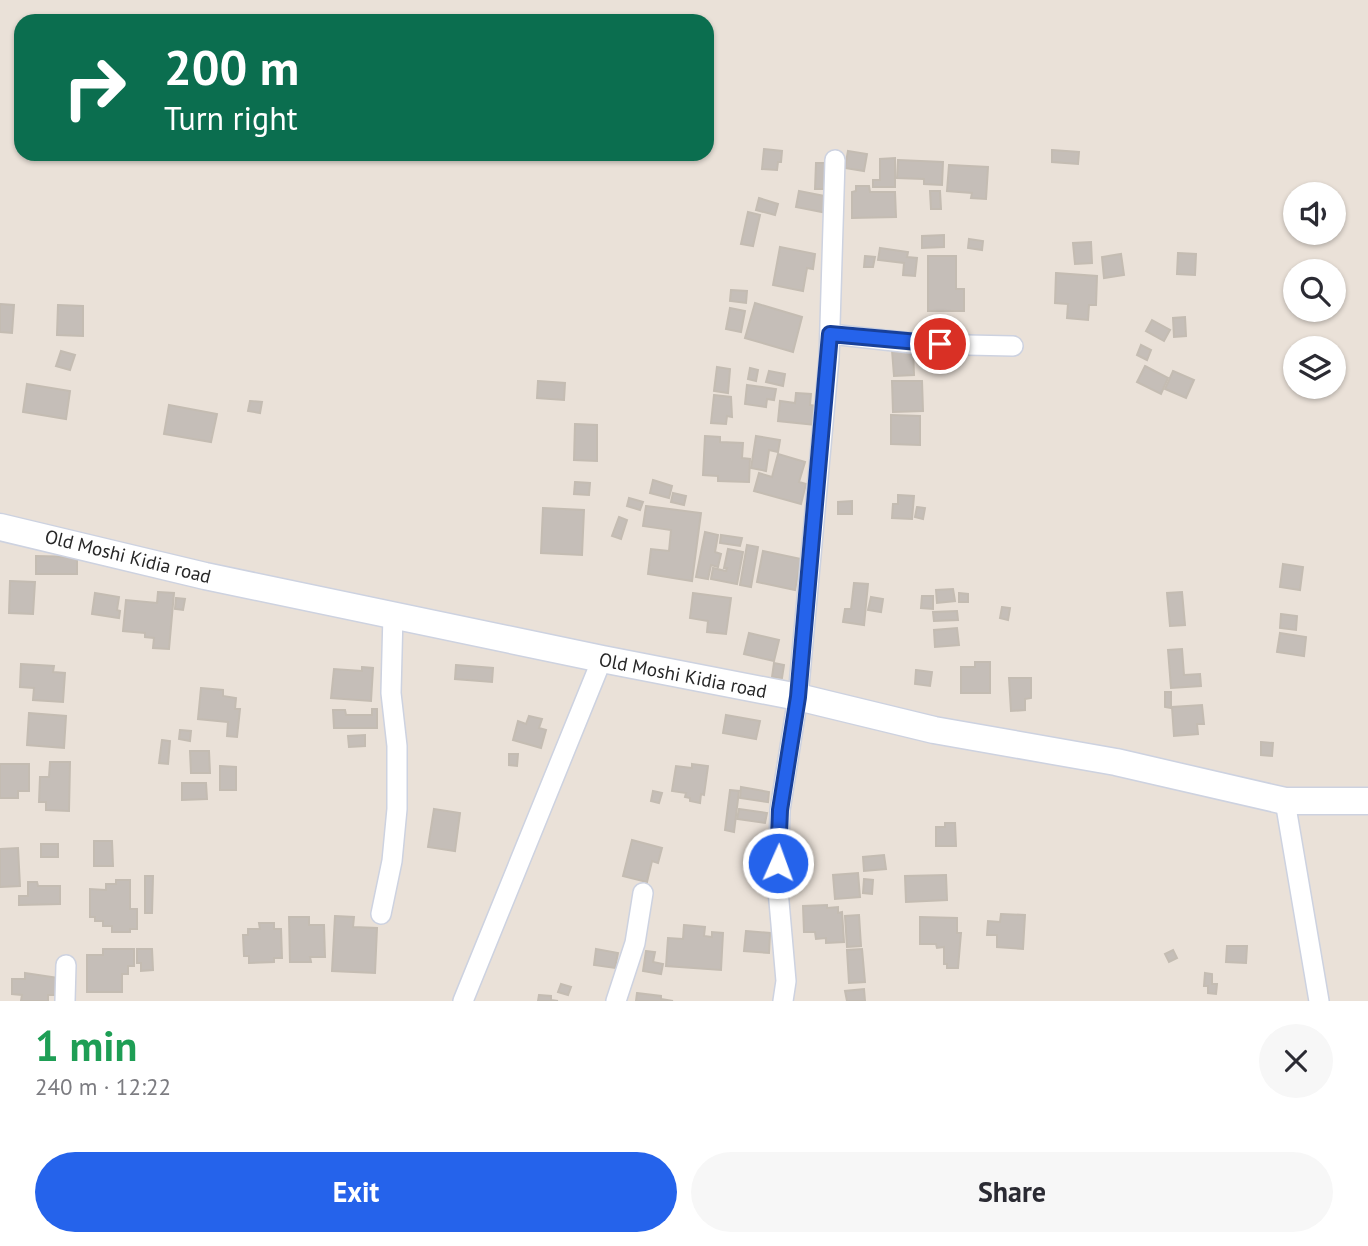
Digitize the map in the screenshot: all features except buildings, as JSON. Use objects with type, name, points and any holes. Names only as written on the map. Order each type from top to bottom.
[{"type":"street","points":[[783,1001],[786,981],[778,890],[780,810],[798,697],[830,334],[835,160]]},
{"type":"street","points":[[830,334],[921,344],[1013,346]]},
{"type":"street","name":"Old Moshi Kidia road","points":[[0,527],[205,576],[798,697],[934,730],[1116,762],[1285,802],[1368,801]]},
{"type":"street","points":[[381,914],[392,861],[397,809],[397,746],[391,692],[393,614]]},
{"type":"street","points":[[463,1001],[602,659]]},
{"type":"street","points":[[1285,802],[1319,1001]]},
{"type":"street","points":[[616,1001],[635,943],[643,894]]},
{"type":"street","points":[[65,1001],[66,965]]},
{"type":"route","points":[[778,863],[780,810],[798,697],[830,334],[940,344]]}]
